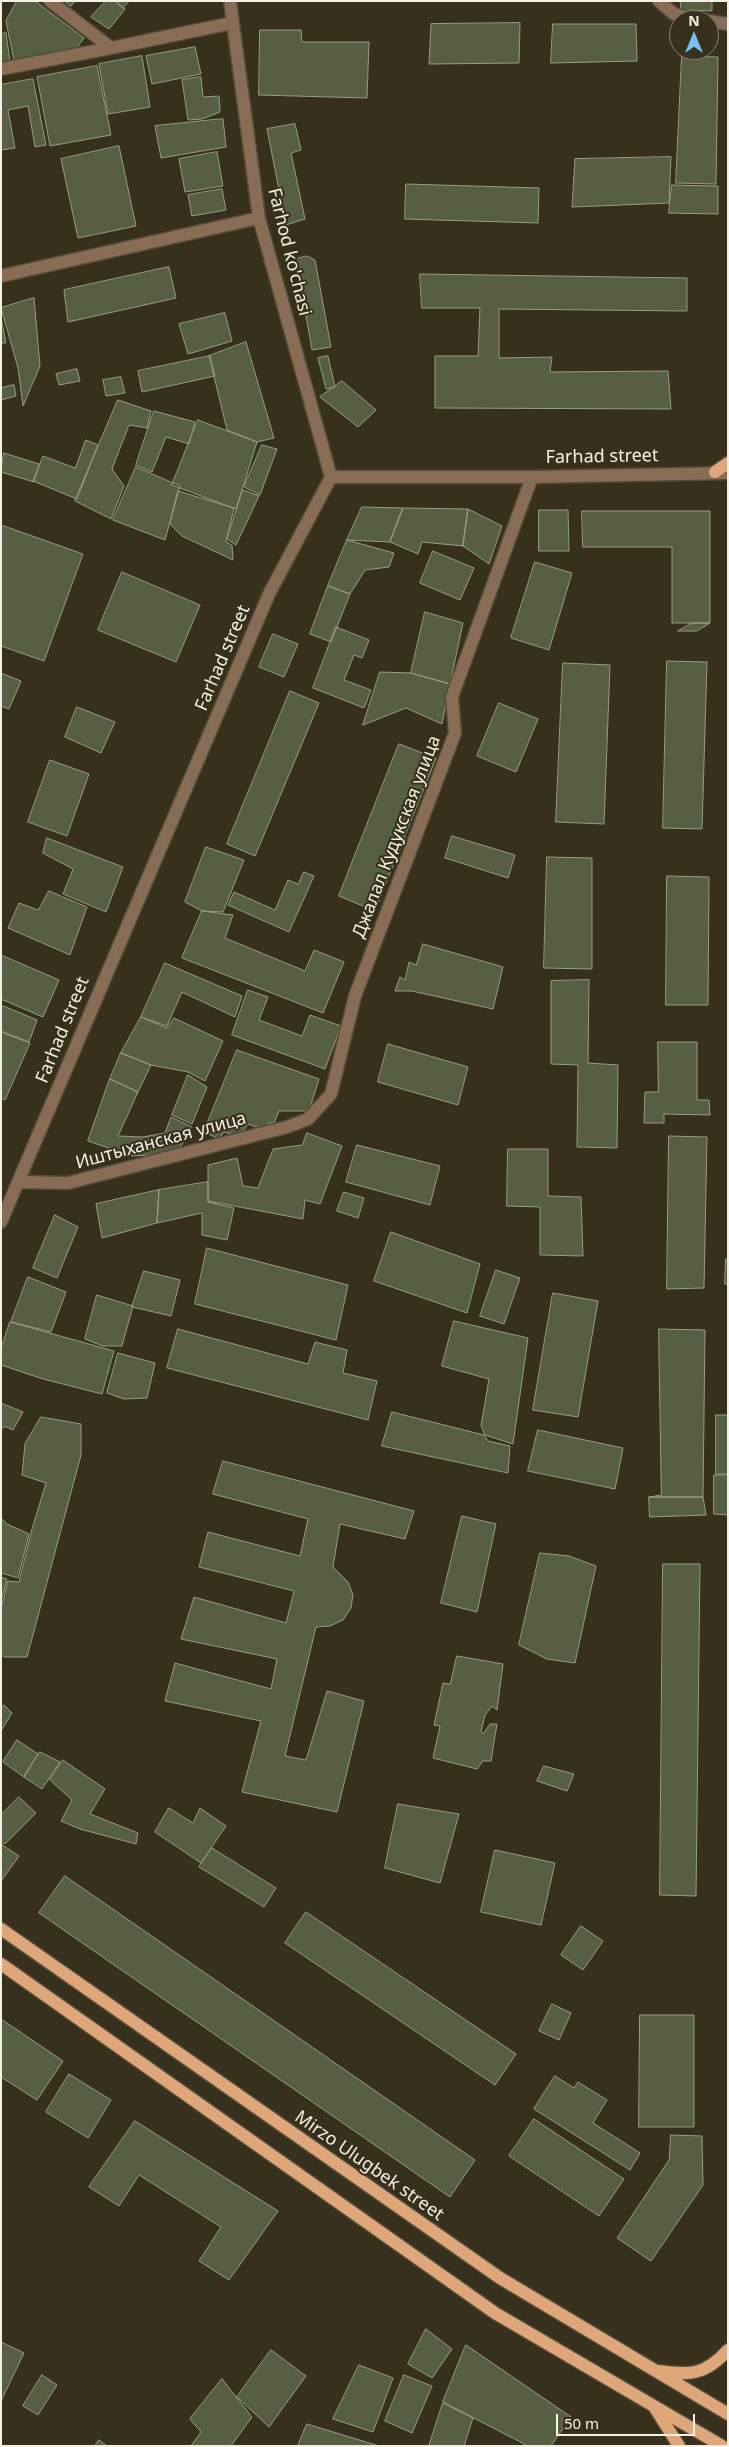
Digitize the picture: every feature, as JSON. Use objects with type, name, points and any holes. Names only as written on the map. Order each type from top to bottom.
[{"type":"main road","points":[[715,472],[728,463]]},
{"type":"main road","name":"Mirzo Ulugbek street","points":[[1,1929],[500,2278],[651,2370],[728,2414]]},
{"type":"main road","points":[[1,1964],[495,2313],[722,2446]]},
{"type":"main road","points":[[651,2370],[686,2375],[704,2369],[728,2350]]},
{"type":"main road","points":[[654,2405],[679,2446]]},
{"type":"street","points":[[50,1],[110,48]]},
{"type":"street","name":"Farhod ko'chasi","points":[[230,1],[259,218],[331,477]]},
{"type":"street","points":[[659,1],[669,10]]},
{"type":"street","points":[[1,69],[232,23]]},
{"type":"street","points":[[1,276],[259,218]]},
{"type":"street","name":"Farhad street","points":[[1,1222],[6,1194],[20,1182],[100,987],[269,594],[331,477],[532,477],[728,472]]},
{"type":"street","name":"Джалал Кудукская улица","points":[[308,1119],[331,1094],[354,996],[455,733],[452,696],[532,477]]},
{"type":"street","name":"Иштыханская улица","points":[[20,1182],[68,1183],[287,1127],[308,1119]]},
{"type":"building","points":[[17,1],[35,1],[84,38],[75,50],[14,61],[6,21]]},
{"type":"building","points":[[65,1],[75,1],[71,6]]},
{"type":"building","points":[[106,1],[115,1],[125,9],[109,29],[91,17]]},
{"type":"building","points":[[116,1],[129,1],[123,8]]},
{"type":"building","points":[[681,1],[712,1],[712,10],[681,10]]},
{"type":"building","points":[[520,23],[519,63],[429,64],[431,24]]},
{"type":"building","points":[[553,24],[636,24],[637,61],[551,63]]},
{"type":"building","points":[[260,30],[301,30],[302,42],[369,42],[367,98],[259,95]]},
{"type":"building","points":[[6,33],[10,61],[1,63],[1,34]]},
{"type":"building","points":[[195,47],[201,74],[152,84],[146,56]]},
{"type":"building","points":[[142,56],[150,107],[108,114],[99,64]]},
{"type":"building","points":[[682,60],[718,60],[716,184],[676,183]]},
{"type":"building","points":[[97,66],[111,135],[50,146],[37,77]]},
{"type":"building","points":[[201,77],[203,97],[219,96],[220,112],[202,119],[188,120],[182,80]]},
{"type":"building","points":[[33,79],[46,145],[35,147],[28,106],[8,110],[15,148],[1,150],[1,85]]},
{"type":"building","points":[[223,119],[226,147],[161,158],[155,126]]},
{"type":"building","points":[[295,124],[301,150],[291,153],[305,219],[286,225],[267,129]]},
{"type":"building","points":[[119,146],[136,226],[78,238],[61,159]]},
{"type":"building","points":[[217,152],[223,186],[185,192],[179,159]]},
{"type":"building","points":[[671,157],[669,203],[572,207],[575,159]]},
{"type":"building","points":[[406,184],[539,188],[538,223],[405,219]]},
{"type":"building","points":[[672,185],[718,186],[718,214],[669,213]]},
{"type":"building","points":[[222,189],[226,210],[192,216],[188,195]]},
{"type":"building","points":[[307,256],[315,260],[331,347],[312,350],[296,259]]},
{"type":"building","points":[[169,267],[176,298],[68,322],[64,290]]},
{"type":"building","points":[[420,274],[687,278],[687,311],[499,309],[499,358],[552,357],[550,372],[668,371],[671,409],[435,408],[435,356],[478,356],[480,308],[422,308]]},
{"type":"building","points":[[34,298],[40,366],[23,406],[18,368],[1,308]]},
{"type":"building","points":[[225,313],[232,341],[188,354],[179,324]]},
{"type":"building","points":[[1,317],[6,343],[1,343]]},
{"type":"building","points":[[246,342],[274,438],[257,442],[227,430],[209,356]]},
{"type":"building","points":[[210,356],[215,376],[142,392],[138,371]]},
{"type":"building","points":[[328,356],[335,387],[326,389],[318,358]]},
{"type":"building","points":[[77,369],[80,381],[59,385],[56,374]]},
{"type":"building","points":[[121,377],[125,393],[106,396],[103,380]]},
{"type":"building","points":[[342,381],[376,410],[358,427],[320,397]]},
{"type":"building","points":[[14,385],[16,396],[1,400],[1,388]]},
{"type":"building","points":[[118,400],[151,411],[147,428],[129,425],[112,469],[124,486],[111,519],[75,501]]},
{"type":"building","points":[[154,411],[195,422],[189,444],[166,437],[152,472],[136,465]]},
{"type":"building","points":[[198,420],[257,442],[236,509],[172,485]]},
{"type":"building","points":[[86,440],[98,445],[77,499],[33,481],[43,456],[75,468]]},
{"type":"building","points":[[262,445],[277,449],[260,495],[244,487]]},
{"type":"building","points":[[4,453],[39,464],[34,482],[1,472]]},
{"type":"building","points":[[136,467],[180,486],[165,540],[113,520]]},
{"type":"building","points":[[243,490],[259,496],[236,545],[227,539]]},
{"type":"building","points":[[178,491],[234,508],[226,542],[232,545],[233,560],[182,536],[170,524]]},
{"type":"building","points":[[362,507],[403,508],[390,542],[347,540]]},
{"type":"building","points":[[403,508],[468,509],[463,546],[422,542],[418,554],[390,542]]},
{"type":"building","points":[[468,509],[502,526],[489,564],[463,546]]},
{"type":"building","points":[[539,510],[568,510],[569,551],[539,551]]},
{"type":"building","points":[[582,511],[710,511],[710,623],[672,623],[672,547],[583,547]]},
{"type":"building","points":[[1,525],[83,554],[44,661],[1,646]]},
{"type":"building","points":[[347,540],[394,553],[389,567],[365,570],[350,594],[328,586]]},
{"type":"building","points":[[433,551],[474,568],[460,600],[420,583]]},
{"type":"building","points":[[535,562],[572,573],[549,650],[511,638]]},
{"type":"building","points":[[122,572],[200,605],[176,662],[98,630]]},
{"type":"building","points":[[328,586],[350,594],[331,642],[310,634]]},
{"type":"building","points":[[425,612],[463,623],[450,684],[411,673]]},
{"type":"building","points":[[692,623],[710,623],[697,631],[678,631]]},
{"type":"building","points":[[336,627],[369,640],[362,658],[354,655],[344,680],[371,690],[364,708],[313,688]]},
{"type":"building","points":[[273,634],[298,644],[284,677],[259,667]]},
{"type":"building","points":[[667,661],[707,662],[702,829],[663,828]]},
{"type":"building","points":[[563,663],[610,665],[604,824],[556,822]]},
{"type":"building","points":[[380,672],[411,673],[450,684],[442,724],[406,708],[363,725]]},
{"type":"building","points":[[1,673],[21,681],[9,709],[1,706]]},
{"type":"building","points":[[290,691],[319,703],[255,856],[227,844]]},
{"type":"building","points":[[499,703],[538,719],[516,772],[477,756]]},
{"type":"building","points":[[77,707],[115,722],[101,753],[65,737]]},
{"type":"building","points":[[399,744],[436,758],[375,911],[339,896]]},
{"type":"building","points":[[50,760],[89,774],[67,836],[28,822]]},
{"type":"building","points":[[452,836],[515,855],[508,878],[445,858]]},
{"type":"building","points":[[47,838],[123,867],[106,912],[63,894],[73,869],[43,853]]},
{"type":"building","points":[[206,847],[244,860],[223,912],[202,911],[185,902]]},
{"type":"building","points":[[547,857],[592,858],[592,969],[544,968]]},
{"type":"building","points":[[304,872],[314,876],[289,932],[228,905],[234,892],[275,910],[288,880],[298,884]]},
{"type":"building","points":[[667,876],[709,877],[708,1005],[666,1005]]},
{"type":"building","points":[[49,891],[87,907],[70,955],[8,928],[19,903],[38,910]]},
{"type":"building","points":[[202,911],[233,915],[225,938],[305,971],[314,950],[344,962],[323,1013],[182,958]]},
{"type":"building","points":[[423,944],[503,967],[493,1009],[412,991],[395,991],[400,977],[405,980],[409,962],[416,965]]},
{"type":"building","points":[[1,955],[59,980],[43,1017],[1,999]]},
{"type":"building","points":[[165,963],[242,996],[235,1017],[182,992],[167,1026],[141,1017]]},
{"type":"building","points":[[589,980],[588,1063],[618,1065],[617,1148],[577,1147],[578,1065],[551,1064],[551,981]]},
{"type":"building","points":[[248,990],[268,997],[259,1020],[302,1036],[310,1015],[341,1026],[325,1069],[232,1035]]},
{"type":"building","points":[[1,1005],[37,1020],[29,1042],[1,1031]]},
{"type":"building","points":[[141,1017],[167,1028],[174,1018],[223,1041],[205,1081],[188,1072],[151,1065],[121,1053]]},
{"type":"building","points":[[1,1032],[30,1043],[5,1100],[1,1098]]},
{"type":"building","points":[[658,1042],[697,1042],[697,1100],[709,1100],[710,1115],[664,1114],[664,1123],[644,1123],[645,1092],[658,1092]]},
{"type":"building","points":[[388,1044],[468,1067],[458,1105],[378,1082]]},
{"type":"building","points":[[237,1050],[319,1079],[309,1111],[279,1111],[274,1123],[269,1123],[264,1130],[248,1124],[239,1137],[224,1132],[219,1139],[204,1132]]},
{"type":"building","points":[[121,1053],[151,1065],[138,1092],[110,1079]]},
{"type":"building","points":[[188,1075],[207,1087],[192,1124],[172,1115]]},
{"type":"building","points":[[110,1079],[138,1092],[118,1136],[143,1137],[165,1133],[171,1117],[192,1127],[180,1148],[152,1155],[132,1156],[88,1141]]},
{"type":"building","points":[[307,1133],[342,1146],[320,1204],[305,1200],[303,1219],[208,1201],[208,1165],[237,1158],[243,1186],[258,1188],[273,1149],[302,1145]]},
{"type":"building","points":[[669,1136],[707,1137],[704,1288],[667,1289]]},
{"type":"building","points":[[357,1145],[440,1166],[430,1205],[346,1182]]},
{"type":"building","points":[[508,1149],[548,1149],[548,1196],[581,1197],[583,1256],[540,1255],[540,1207],[507,1206]]},
{"type":"building","points":[[208,1182],[208,1202],[234,1208],[227,1240],[202,1235],[202,1213],[157,1223],[159,1190]]},
{"type":"building","points":[[159,1190],[157,1223],[102,1238],[96,1204]]},
{"type":"building","points":[[344,1192],[364,1198],[358,1218],[337,1211]]},
{"type":"building","points":[[55,1215],[78,1227],[57,1278],[33,1268]]},
{"type":"building","points":[[391,1232],[480,1264],[467,1313],[374,1281]]},
{"type":"building","points":[[207,1248],[348,1285],[336,1340],[195,1304]]},
{"type":"building","points":[[726,1259],[728,1259],[728,1284],[725,1284]]},
{"type":"building","points":[[496,1270],[520,1278],[504,1324],[480,1316]]},
{"type":"building","points":[[144,1271],[180,1280],[171,1316],[132,1307]]},
{"type":"building","points":[[28,1277],[66,1292],[51,1332],[11,1322]]},
{"type":"building","points":[[553,1293],[598,1301],[578,1417],[533,1410]]},
{"type":"building","points":[[97,1295],[133,1306],[122,1346],[103,1346],[85,1339]]},
{"type":"building","points":[[454,1321],[528,1338],[513,1444],[485,1435],[481,1426],[489,1379],[442,1366]]},
{"type":"building","points":[[10,1322],[114,1351],[102,1394],[43,1379],[1,1365],[1,1349]]},
{"type":"building","points":[[178,1329],[308,1364],[315,1342],[347,1350],[343,1373],[377,1381],[368,1420],[167,1368]]},
{"type":"building","points":[[659,1329],[705,1330],[703,1497],[649,1497],[661,1495]]},
{"type":"building","points":[[118,1353],[155,1363],[147,1398],[124,1399],[107,1393]]},
{"type":"building","points":[[1,1403],[23,1412],[13,1430],[4,1426],[1,1430]]},
{"type":"building","points":[[392,1412],[484,1435],[488,1441],[510,1446],[508,1473],[382,1446]]},
{"type":"building","points":[[716,1415],[728,1415],[728,1474],[716,1474]]},
{"type":"building","points":[[41,1417],[81,1424],[81,1455],[27,1657],[5,1657],[1,1655],[1,1608],[8,1581],[19,1582],[46,1483],[22,1475],[25,1444]]},
{"type":"building","points":[[538,1430],[623,1448],[615,1489],[528,1471]]},
{"type":"building","points":[[223,1461],[414,1511],[405,1539],[340,1524],[333,1567],[348,1582],[353,1595],[351,1608],[343,1620],[330,1626],[316,1627],[285,1756],[306,1760],[327,1691],[364,1701],[337,1812],[242,1792],[261,1721],[165,1701],[175,1663],[271,1689],[277,1659],[181,1639],[194,1597],[286,1623],[294,1591],[199,1567],[208,1532],[300,1556],[308,1519],[213,1494]]},
{"type":"building","points":[[714,1475],[728,1475],[728,1515],[714,1514]]},
{"type":"building","points":[[649,1497],[703,1497],[706,1515],[650,1517]]},
{"type":"building","points":[[462,1516],[496,1524],[477,1612],[441,1603]]},
{"type":"building","points":[[1,1518],[7,1524],[29,1534],[18,1578],[1,1573]]},
{"type":"building","points":[[540,1553],[569,1556],[596,1566],[575,1663],[547,1659],[519,1645]]},
{"type":"building","points":[[663,1564],[700,1564],[696,1896],[660,1895]]},
{"type":"building","points":[[1,1577],[7,1579],[1,1601]]},
{"type":"building","points":[[457,1656],[503,1664],[497,1710],[492,1706],[485,1715],[481,1732],[483,1734],[490,1724],[497,1724],[491,1761],[483,1761],[477,1769],[433,1758],[440,1726],[434,1725],[443,1683],[450,1684]]},
{"type":"building","points":[[4,1705],[12,1713],[1,1731],[1,1710]]},
{"type":"building","points":[[17,1740],[38,1754],[24,1777],[3,1762]]},
{"type":"building","points":[[40,1752],[60,1762],[42,1789],[24,1777]]},
{"type":"building","points":[[63,1760],[105,1789],[90,1814],[138,1833],[136,1844],[80,1829],[61,1821],[72,1800],[50,1780]]},
{"type":"building","points":[[544,1766],[574,1774],[567,1791],[537,1781]]},
{"type":"building","points":[[19,1797],[36,1813],[5,1844],[1,1841],[1,1815]]},
{"type":"building","points":[[398,1804],[459,1814],[440,1883],[385,1868]]},
{"type":"building","points":[[169,1808],[193,1823],[200,1808],[226,1826],[201,1863],[155,1832]]},
{"type":"building","points":[[1,1844],[19,1856],[1,1881]]},
{"type":"building","points":[[212,1848],[276,1888],[264,1907],[199,1867]]},
{"type":"building","points":[[495,1850],[555,1863],[541,1925],[481,1912]]},
{"type":"building","points":[[65,1876],[475,2160],[450,2197],[39,1913]]},
{"type":"building","points":[[306,1912],[516,2054],[495,2085],[285,1943]]},
{"type":"building","points":[[581,1926],[603,1941],[583,1970],[561,1955]]},
{"type":"building","points":[[552,2004],[571,2013],[559,2040],[539,2031]]},
{"type":"building","points":[[640,2015],[694,2015],[694,2127],[639,2127]]},
{"type":"building","points":[[1,2019],[63,2061],[37,2100],[1,2077]]},
{"type":"building","points":[[69,2074],[111,2100],[88,2138],[46,2112]]},
{"type":"building","points":[[555,2076],[574,2088],[578,2082],[607,2100],[593,2123],[640,2153],[630,2170],[534,2109]]},
{"type":"building","points":[[534,2119],[624,2179],[599,2216],[509,2156]]},
{"type":"building","points":[[135,2121],[278,2211],[229,2280],[199,2261],[221,2227],[139,2175],[119,2206],[89,2187]]},
{"type":"building","points":[[671,2135],[702,2136],[703,2185],[651,2261],[617,2238],[669,2160]]},
{"type":"building","points":[[426,2329],[452,2349],[432,2378],[408,2364]]},
{"type":"building","points":[[1,2342],[24,2353],[1,2401]]},
{"type":"building","points":[[466,2345],[571,2417],[551,2446],[528,2446],[443,2402]]},
{"type":"building","points":[[271,2350],[306,2376],[269,2427],[237,2397]]},
{"type":"building","points":[[359,2365],[393,2378],[373,2432],[333,2419]]},
{"type":"building","points":[[42,2375],[57,2385],[38,2415],[23,2406]]},
{"type":"building","points":[[404,2375],[432,2386],[412,2433],[385,2421]]},
{"type":"building","points":[[222,2379],[252,2417],[231,2446],[191,2446],[201,2432],[190,2419]]},
{"type":"building","points":[[443,2403],[473,2418],[464,2446],[429,2446]]},
{"type":"building","points":[[307,2424],[379,2446],[298,2446]]},
{"type":"building","points":[[99,2440],[107,2446],[95,2446]]}]
